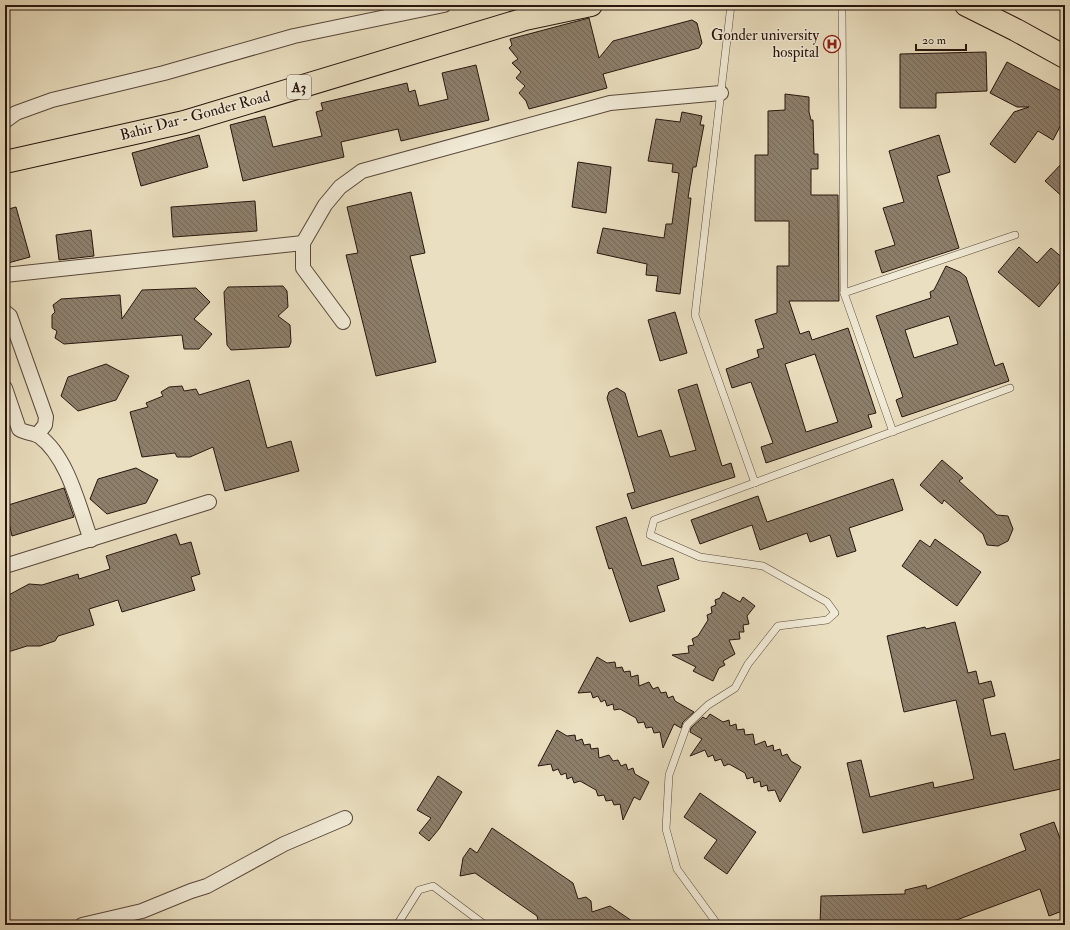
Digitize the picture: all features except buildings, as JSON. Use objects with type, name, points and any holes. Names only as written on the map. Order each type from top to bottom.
[{"type":"highway","name":"Bahir Dar - Gonder Road","points":[[5,162],[184,122],[525,19],[591,5]]},
{"type":"highway","points":[[966,5],[1065,57]]},
{"type":"street","points":[[5,120],[16,113],[52,100],[164,73],[294,36],[444,5]]},
{"type":"street","points":[[343,322],[303,268],[303,243],[325,204],[340,187],[362,171],[610,103],[721,93]]},
{"type":"street","points":[[5,274],[303,243]]},
{"type":"street","points":[[5,312],[10,316],[46,417],[45,425],[37,435]]},
{"type":"street","points":[[5,388],[19,430],[26,434],[37,435],[50,446],[59,459],[91,540]]},
{"type":"street","points":[[5,566],[209,502]]},
{"type":"street","points":[[82,925],[142,911],[207,886],[284,844],[345,818]]},
{"type":"lane","points":[[730,5],[695,315],[755,483]]},
{"type":"lane","points":[[842,12],[844,293],[893,432]]},
{"type":"lane","points":[[844,293],[1015,235]]},
{"type":"lane","points":[[718,925],[677,869],[666,829],[669,775],[687,725],[708,705],[735,688],[748,664],[778,626],[827,620],[835,613],[827,602],[763,566],[700,557],[650,535],[654,520],[1010,388]]},
{"type":"lane","points":[[397,925],[419,890],[434,886],[485,925]]},
{"type":"place","name":"Gonder university hospital","points":[[832,44]]}]
